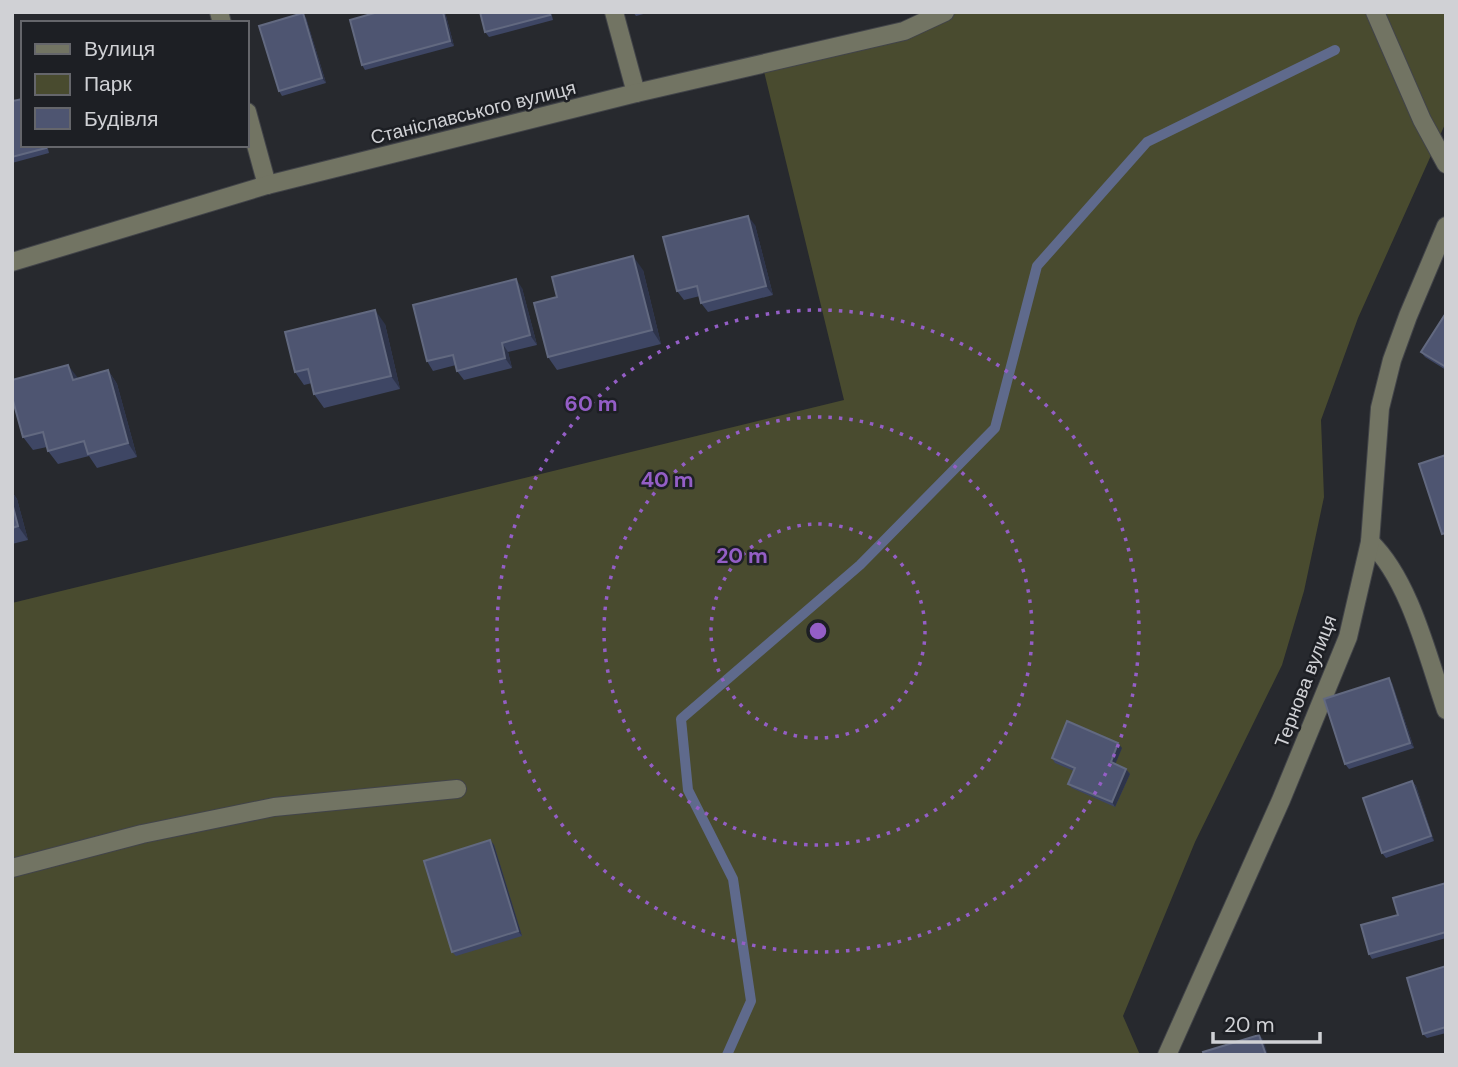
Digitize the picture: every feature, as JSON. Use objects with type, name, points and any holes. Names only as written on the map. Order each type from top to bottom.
[{"type":"street","points":[[614,12],[636,93]]},
{"type":"street","name":"Станіславського вулиця","points":[[12,262],[267,185],[636,93],[904,31],[945,12]]},
{"type":"street","points":[[1375,12],[1422,120],[1446,164]]},
{"type":"street","points":[[248,116],[267,185]]},
{"type":"street","name":"Тернова вулиця","points":[[1167,1055],[1281,800],[1348,637],[1370,541],[1380,408],[1392,360],[1446,226]]},
{"type":"street","points":[[1370,541],[1382,553],[1413,612],[1446,710]]},
{"type":"street","points":[[12,868],[142,834],[274,807],[457,789]]},
{"type":"green space","points":[[949,12],[1446,12],[1446,122],[1358,318],[1321,420],[1324,497],[1304,591],[1282,665],[1195,842],[1123,1016],[1140,1055],[12,1055],[12,603],[844,400],[760,55]]},
{"type":"building","points":[[378,12],[443,12],[450,41],[362,65],[350,20]]},
{"type":"building","points":[[480,12],[549,12],[550,15],[485,32]]},
{"type":"building","points":[[303,13],[322,78],[279,91],[259,26]]},
{"type":"building","points":[[21,99],[21,147],[46,148],[12,157],[12,101]]},
{"type":"building","points":[[748,216],[766,286],[701,303],[697,286],[677,291],[663,237]]},
{"type":"building","points":[[633,256],[652,330],[548,357],[534,303],[557,297],[552,277]]},
{"type":"building","points":[[516,279],[530,335],[502,343],[505,358],[457,371],[453,355],[427,361],[413,305]]},
{"type":"building","points":[[375,310],[391,376],[314,394],[308,369],[295,372],[285,332]]},
{"type":"building","points":[[1446,313],[1446,367],[1421,352]]},
{"type":"building","points":[[68,365],[73,380],[108,370],[128,443],[88,454],[84,441],[48,451],[43,432],[23,437],[12,397],[12,380]]},
{"type":"building","points":[[1446,455],[1446,533],[1442,534],[1419,464]]},
{"type":"building","points":[[12,503],[18,526],[12,528]]},
{"type":"building","points":[[1389,678],[1410,743],[1345,764],[1324,699]]},
{"type":"building","points":[[1067,721],[1118,743],[1111,762],[1126,769],[1112,802],[1068,784],[1075,768],[1052,758]]},
{"type":"building","points":[[1412,781],[1431,836],[1382,853],[1363,798]]},
{"type":"building","points":[[490,840],[518,931],[452,952],[424,861]]},
{"type":"building","points":[[1446,883],[1446,932],[1369,954],[1361,925],[1398,915],[1393,898]]},
{"type":"building","points":[[1446,966],[1446,1027],[1423,1034],[1407,978]]},
{"type":"building","points":[[1259,1035],[1266,1055],[1204,1055],[1203,1052]]},
{"type":"waterway","points":[[727,1055],[751,1001],[733,879],[688,790],[681,719],[860,565],[995,428],[1037,266],[1147,142],[1335,50]]}]
